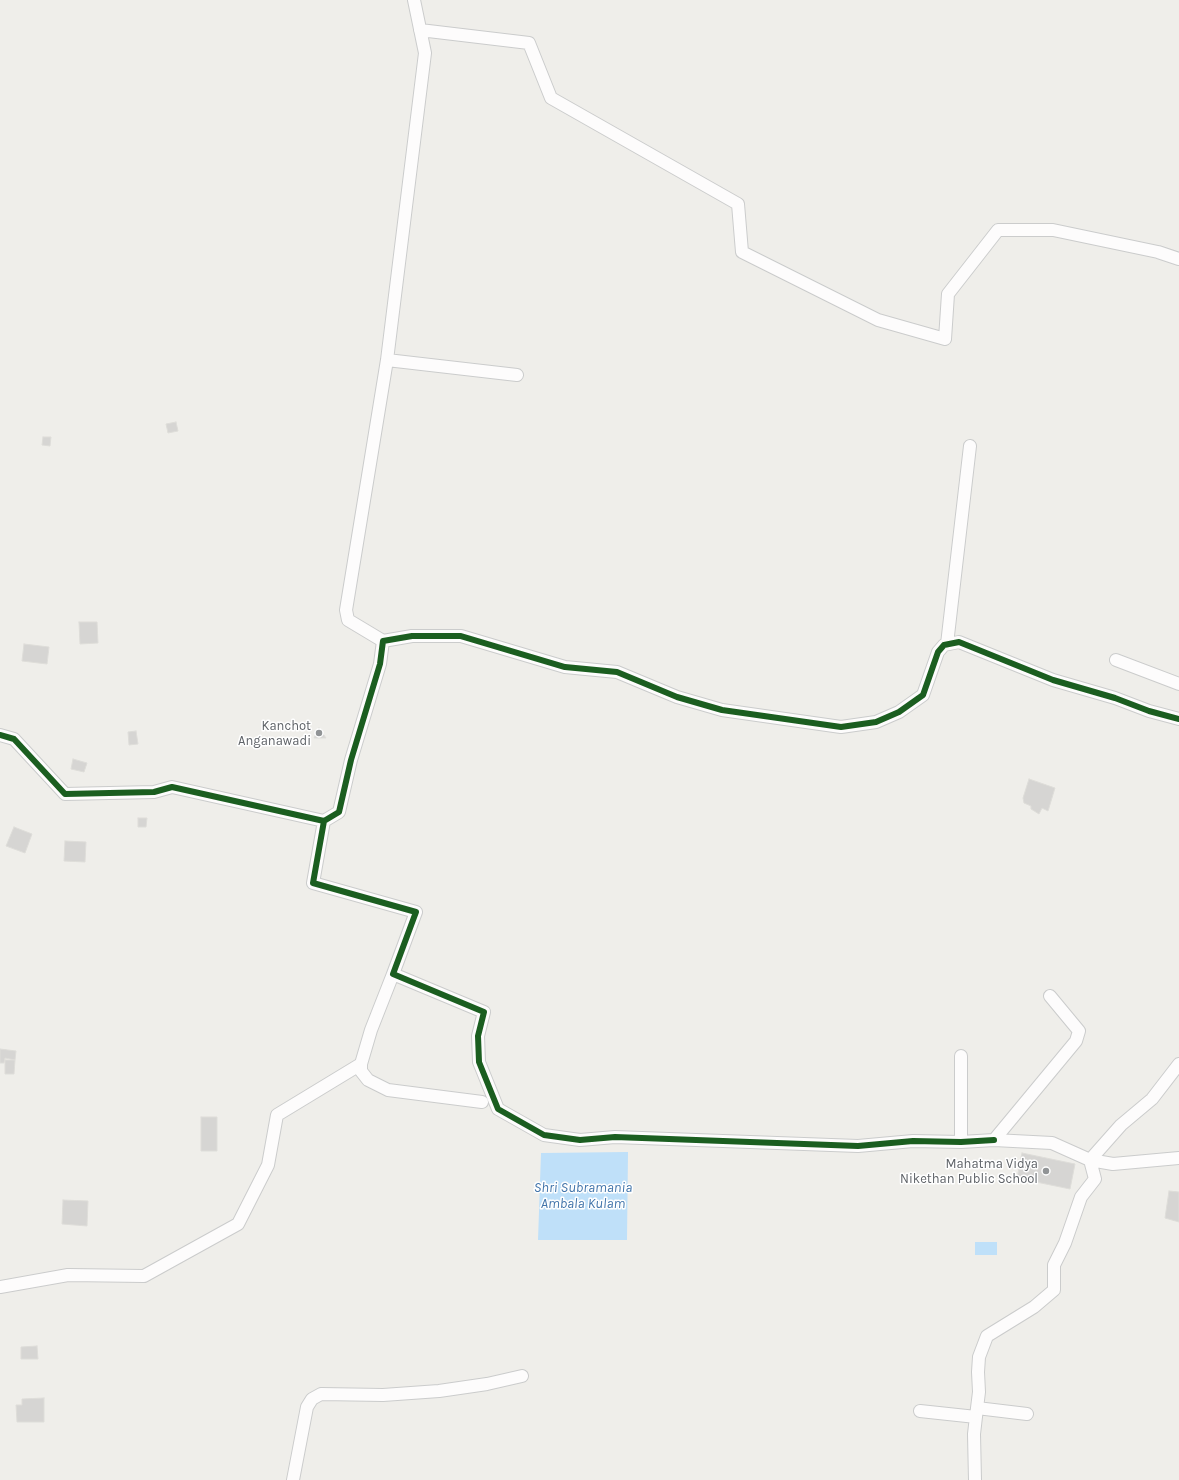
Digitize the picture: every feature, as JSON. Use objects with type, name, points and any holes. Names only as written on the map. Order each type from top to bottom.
[{"type":"street","points":[[414,0],[425,53],[387,360],[346,610],[348,620],[383,641],[412,636],[461,636],[565,667],[617,672],[677,697],[722,710],[841,727],[876,722],[899,712],[923,695],[938,652],[944,645],[959,642],[1053,680],[1116,698],[1150,711],[1179,718]]},
{"type":"street","points":[[420,30],[529,43],[551,98],[738,204],[742,252],[878,320],[946,339],[948,294],[998,230],[1053,230],[1158,252],[1179,259]]},
{"type":"street","points":[[387,360],[517,375]]},
{"type":"street","points":[[948,644],[970,446]]},
{"type":"street","points":[[0,735],[14,739],[65,794],[154,792],[172,787],[324,821],[339,812],[351,760],[380,664],[383,641]]},
{"type":"street","points":[[1116,660],[1179,684]]},
{"type":"street","points":[[324,821],[313,883],[416,912],[371,1030],[361,1064],[361,1072],[368,1080],[388,1090],[482,1102]]},
{"type":"street","points":[[393,974],[484,1012],[478,1036],[479,1062],[498,1109],[544,1135],[580,1140],[615,1138],[858,1146],[913,1141],[962,1142],[994,1140],[1052,1143],[1090,1160],[1113,1164],[1179,1158]]},
{"type":"street","points":[[994,1140],[1076,1042],[1080,1031],[1050,996]]},
{"type":"street","points":[[962,1056],[962,1142]]},
{"type":"street","points":[[0,1286],[68,1275],[144,1276],[238,1224],[268,1165],[277,1115],[361,1064]]},
{"type":"street","points":[[1090,1160],[1121,1125],[1152,1099],[1179,1064]]},
{"type":"street","points":[[975,1480],[974,1434],[979,1392],[979,1357],[987,1336],[1034,1307],[1054,1290],[1054,1265],[1065,1243],[1082,1197],[1095,1179],[1090,1160]]},
{"type":"street","points":[[293,1480],[307,1407],[312,1399],[321,1394],[383,1395],[439,1391],[487,1384],[522,1376]]},
{"type":"street","points":[[920,1411],[1027,1414]]},
{"type":"water","name":"Shri Subramania Ambala Kulam","points":[[628,1152],[627,1240],[538,1240],[541,1153]]},
{"type":"water","points":[[975,1242],[997,1242],[997,1255],[975,1255]]},
{"type":"building","points":[[176,422],[178,431],[168,433],[166,424]]},
{"type":"building","points":[[43,437],[51,437],[50,446],[42,445]]},
{"type":"building","points":[[79,622],[97,622],[98,643],[80,644]]},
{"type":"building","points":[[24,644],[49,647],[47,664],[22,661]]},
{"type":"building","name":"Kanchot Anganawadi","points":[[319,728],[326,738],[314,738]]},
{"type":"building","points":[[136,731],[138,744],[129,745],[128,732]]},
{"type":"building","points":[[73,759],[87,763],[84,772],[71,769]]},
{"type":"building","points":[[1029,779],[1055,788],[1048,811],[1042,808],[1039,814],[1031,809],[1031,806],[1024,803],[1023,798]]},
{"type":"building","points":[[138,818],[147,818],[146,827],[138,827]]},
{"type":"building","points":[[14,827],[32,834],[25,853],[6,846]]},
{"type":"building","points":[[65,841],[86,842],[85,862],[64,861]]},
{"type":"building","points":[[0,1049],[16,1051],[15,1060],[5,1058],[4,1063],[0,1063]]},
{"type":"building","points":[[5,1060],[15,1060],[14,1074],[5,1074]]},
{"type":"building","points":[[201,1117],[217,1117],[217,1151],[201,1151]]},
{"type":"building","name":"Mahatma Vidya Nikethan Public School","points":[[1022,1153],[1075,1164],[1070,1189],[1017,1178]]},
{"type":"building","points":[[1169,1191],[1179,1192],[1179,1222],[1165,1218]]},
{"type":"building","points":[[63,1200],[88,1201],[87,1226],[62,1224]]},
{"type":"building","points":[[37,1346],[38,1359],[21,1359],[21,1347]]},
{"type":"building","points":[[44,1398],[44,1422],[17,1422],[16,1405],[22,1405],[22,1399]]},
{"type":"cycle path","points":[[324,821],[339,812],[351,760],[380,664],[383,641],[412,636],[461,636],[565,667],[617,672],[677,697],[722,710],[841,727],[876,722],[899,712],[923,695],[938,652],[944,645],[959,642],[1053,680],[1115,698],[1149,711],[1179,719]]},
{"type":"cycle path","points":[[0,735],[14,739],[65,794],[154,792],[172,787],[324,821],[313,883],[416,912],[393,974],[484,1012],[478,1036],[479,1062],[498,1109],[544,1135],[580,1140],[615,1137],[858,1146],[913,1141],[961,1142],[994,1140]]},
{"type":"place","name":"Kanchot Anganawadi","points":[[319,733]]},
{"type":"place","name":"Mahatma Vidya Nikethan Public School","points":[[1046,1171]]}]
